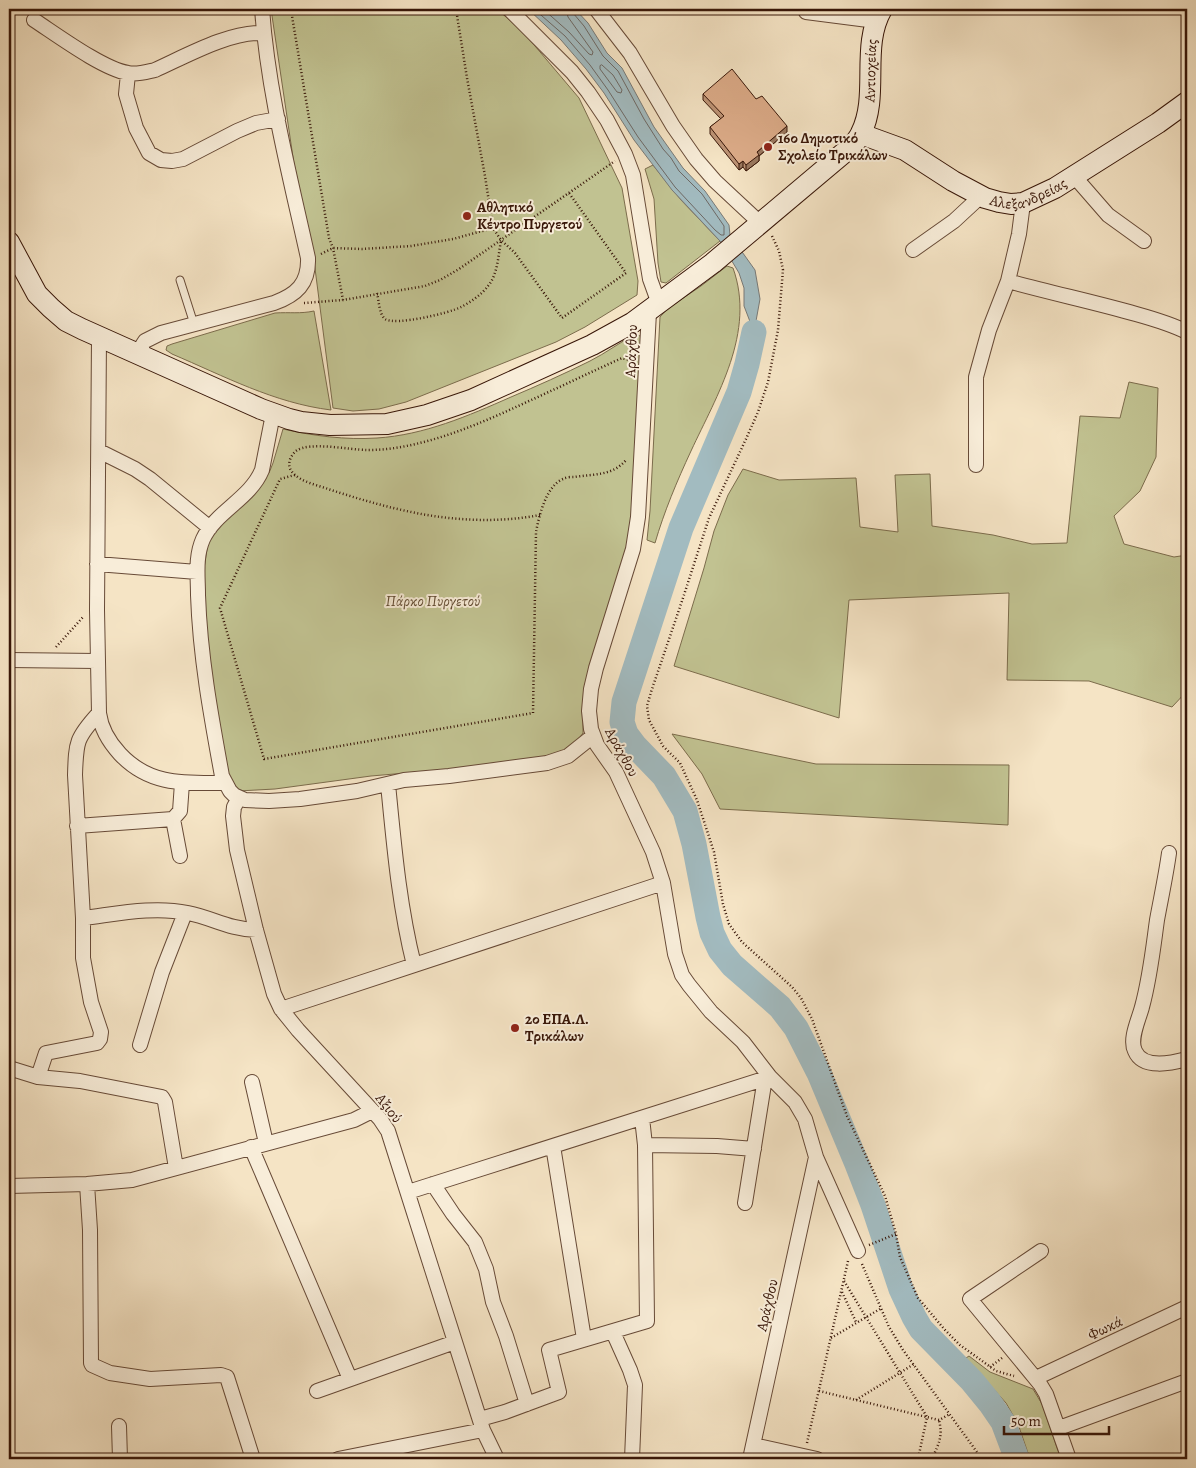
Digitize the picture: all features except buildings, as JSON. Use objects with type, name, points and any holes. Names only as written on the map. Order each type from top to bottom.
[{"type":"street","points":[[136,355],[145,341],[161,334],[274,303],[289,297],[300,288],[307,271],[308,264],[278,118],[264,33],[262,9]]},
{"type":"street","points":[[509,9],[572,72],[607,120],[625,154],[633,175],[654,308]]},
{"type":"street","points":[[596,9],[630,53],[673,126],[696,159],[756,227]]},
{"type":"street","points":[[806,12],[879,15]]},
{"type":"street","name":"Αντιοχείας","points":[[861,134],[866,119],[870,88],[872,41],[879,15]]},
{"type":"street","points":[[34,20],[92,57],[128,74],[155,70],[237,35],[253,32],[264,33]]},
{"type":"street","points":[[128,74],[126,94],[136,128],[149,153],[161,160],[183,159],[236,130],[278,118]]},
{"type":"street","name":"Αλεξανδρείας","points":[[861,134],[905,150],[953,181],[981,196],[998,202],[1023,203],[1055,188],[1158,124],[1187,102]]},
{"type":"street","points":[[9,242],[38,294],[66,320],[136,355],[273,414],[301,422],[352,426],[387,424],[427,415],[471,400],[534,373],[592,345],[654,308],[756,227],[852,146],[861,134]]},
{"type":"street","points":[[1074,176],[1108,214],[1144,241]]},
{"type":"street","points":[[913,250],[954,221],[981,196]]},
{"type":"street","points":[[976,465],[976,377],[989,330],[1008,281],[1020,234],[1023,203]]},
{"type":"street","points":[[1008,281],[1102,304],[1173,325],[1187,332]]},
{"type":"street","name":"Αράχθου","points":[[654,308],[638,517],[633,549],[591,689],[589,711],[593,736],[616,772],[653,852],[664,883],[675,954],[682,975],[712,1012],[743,1042],[768,1078],[794,1102],[805,1119],[816,1157],[858,1251]]},
{"type":"street","points":[[99,337],[97,661],[101,726],[110,742],[133,766],[157,778],[182,783],[225,783]]},
{"type":"street","points":[[273,414],[259,477],[243,496],[210,528],[200,547],[198,572],[203,662],[213,728],[225,783],[230,791],[239,798],[257,801],[300,799],[357,791],[404,780],[554,762],[568,756],[593,736]]},
{"type":"street","points":[[99,451],[135,469],[150,479],[210,528]]},
{"type":"street","points":[[97,564],[198,572]]},
{"type":"street","points":[[9,660],[97,661]]},
{"type":"street","points":[[38,1077],[46,1053],[97,1043],[100,1039],[101,1032],[91,1002],[83,958],[83,918],[75,775],[77,743],[87,726],[99,713]]},
{"type":"street","points":[[77,826],[173,819],[180,811],[182,783]]},
{"type":"street","points":[[388,784],[397,876],[414,965]]},
{"type":"street","name":"Αξιού","points":[[239,798],[233,811],[235,835],[271,987],[281,1008],[312,1046],[388,1131],[481,1424],[497,1459]]},
{"type":"street","points":[[173,819],[180,856]]},
{"type":"street","points":[[1169,852],[1152,960],[1134,1046],[1135,1052],[1140,1058],[1152,1063],[1166,1064],[1187,1059]]},
{"type":"street","points":[[281,1008],[664,883]]},
{"type":"street","points":[[83,918],[159,910],[184,912],[239,929],[256,930]]},
{"type":"street","points":[[140,1045],[162,972],[184,912]]},
{"type":"street","points":[[9,1068],[38,1077],[80,1081],[162,1097],[165,1102],[176,1168]]},
{"type":"street","points":[[408,1192],[768,1078],[745,1203]]},
{"type":"street","points":[[252,1082],[266,1143]]},
{"type":"street","points":[[9,1186],[87,1184],[132,1180],[354,1120],[372,1111]]},
{"type":"street","points":[[338,1459],[392,1454],[481,1424],[559,1392],[549,1350],[647,1321],[645,1145],[642,1118]]},
{"type":"street","points":[[645,1145],[717,1146],[754,1149]]},
{"type":"street","points":[[553,1146],[584,1339]]},
{"type":"street","points":[[251,1147],[350,1379]]},
{"type":"street","name":"Αράχθου","points":[[750,1459],[816,1157]]},
{"type":"street","points":[[87,1184],[90,1230],[92,1366],[101,1370],[150,1379],[221,1375],[227,1377],[253,1459]]},
{"type":"street","points":[[433,1184],[475,1242],[486,1269],[493,1302],[528,1404]]},
{"type":"street","points":[[1041,1250],[970,1299],[1036,1378],[1046,1394],[1070,1459]]},
{"type":"street","name":"Φωκά","points":[[1036,1378],[1187,1307]]},
{"type":"street","points":[[613,1332],[635,1385],[632,1459]]},
{"type":"street","points":[[317,1391],[455,1342]]},
{"type":"street","points":[[1059,1428],[1187,1381]]},
{"type":"street","points":[[118,1426],[120,1459]]},
{"type":"street","points":[[753,1445],[810,1458]]},
{"type":"lane","points":[[180,280],[194,324]]},
{"type":"path","points":[[456,9],[493,228],[501,240],[515,253],[562,318],[626,273],[569,192]]},
{"type":"path","points":[[292,10],[329,238],[333,248],[343,300],[424,286],[440,280],[459,269],[625,154]]},
{"type":"path","points":[[756,227],[772,236],[779,251],[783,270],[778,330],[768,382],[749,432],[709,518],[650,692],[647,706],[649,720],[663,746],[680,763],[697,800],[714,852],[723,904],[729,924],[742,942],[801,998],[812,1019],[847,1116],[885,1196],[896,1234],[900,1257],[918,1298],[960,1345],[996,1372],[1036,1378]]},
{"type":"path","points":[[308,264],[333,248],[381,249],[411,246],[453,239],[493,228]]},
{"type":"path","points":[[377,293],[381,313],[386,319],[394,321],[432,316],[460,308],[488,287],[494,276],[501,240]]},
{"type":"path","points":[[540,516],[493,520],[461,519],[434,516],[370,502],[317,485],[295,475],[290,468],[290,459],[296,451],[304,447],[383,450],[429,441],[482,422],[622,358],[629,360],[633,366]]},
{"type":"path","points":[[295,475],[280,479],[220,608],[264,758],[533,713],[536,532],[540,516],[551,490],[564,478],[610,472],[616,470],[629,457]]},
{"type":"path","points":[[48,660],[53,650],[84,615],[97,610]]},
{"type":"path","points":[[810,1458],[819,1392],[849,1255],[896,1234]]},
{"type":"path","points":[[858,1251],[880,1309],[889,1327],[982,1459]]},
{"type":"path","points":[[844,1280],[927,1417],[918,1459]]},
{"type":"path","points":[[841,1291],[856,1322]]},
{"type":"path","points":[[831,1338],[880,1309]]},
{"type":"path","points":[[856,1400],[914,1364]]},
{"type":"path","points":[[819,1392],[939,1420],[950,1414]]},
{"type":"path","points":[[932,1459],[941,1438],[942,1432],[939,1420]]},
{"type":"green space","name":"Αθλητικό Κέντρο Πυργετού","points":[[271,9],[497,9],[524,33],[579,98],[622,188],[638,281],[637,295],[585,327],[556,342],[406,402],[379,409],[353,411],[333,408],[312,245],[294,164]]},
{"type":"green space","points":[[653,165],[681,200],[720,241],[666,283],[661,282],[654,199],[645,169]]},
{"type":"green space","points":[[727,266],[733,268],[739,292],[740,316],[737,339],[722,385],[676,485],[655,543],[647,540],[660,317],[667,309]]},
{"type":"green space","points":[[314,311],[331,410],[269,395],[230,380],[166,350],[167,346],[172,344],[275,313]]},
{"type":"green space","name":"Πάρκο Πυργετού","points":[[636,334],[644,338],[630,538],[583,717],[583,733],[571,749],[534,762],[371,776],[275,789],[238,791],[231,784],[217,720],[209,667],[203,575],[208,543],[216,527],[269,473],[283,429],[330,437],[377,438],[429,429],[479,411],[550,380],[596,358]]},
{"type":"green space","points":[[1129,382],[1158,388],[1156,457],[1140,491],[1114,516],[1124,544],[1174,557],[1187,555],[1187,691],[1172,707],[1089,681],[1007,680],[1009,593],[849,600],[839,718],[674,666],[714,531],[728,495],[743,469],[779,480],[856,478],[860,527],[898,532],[895,475],[930,474],[932,526],[993,535],[1032,544],[1067,543],[1080,416],[1120,418]]},
{"type":"green space","points":[[672,734],[816,764],[1009,765],[1008,825],[720,809],[702,774]]},
{"type":"green space","points":[[969,1356],[990,1372],[1033,1389],[1042,1404],[1061,1459],[1030,1459],[1018,1424],[1006,1403],[966,1358]]},
{"type":"water","points":[[528,9],[575,9],[588,23],[607,53],[622,68],[654,127],[683,168],[705,191],[729,225],[730,235],[755,270],[760,299],[754,332],[744,306],[744,288],[739,273],[720,241],[672,190],[634,140],[586,69],[561,40]]},
{"type":"waterway","points":[[754,332],[739,392],[681,528],[624,702],[622,722],[626,734],[664,776],[685,811],[694,844],[712,933],[720,950],[732,965],[780,1007],[796,1028],[819,1073],[873,1205],[901,1289],[914,1317],[921,1329],[972,1381],[990,1403],[1003,1422],[1017,1459]]},
{"type":"place","name":"16ο Δημοτικό Σχολείο Τρικάλων","points":[[768,147]]},
{"type":"place","name":"Αθλητικό Κέντρο Πυργετού","points":[[467,216]]},
{"type":"place","name":"2ο ΕΠΑ.Λ. Τρικάλων","points":[[515,1028]]}]
